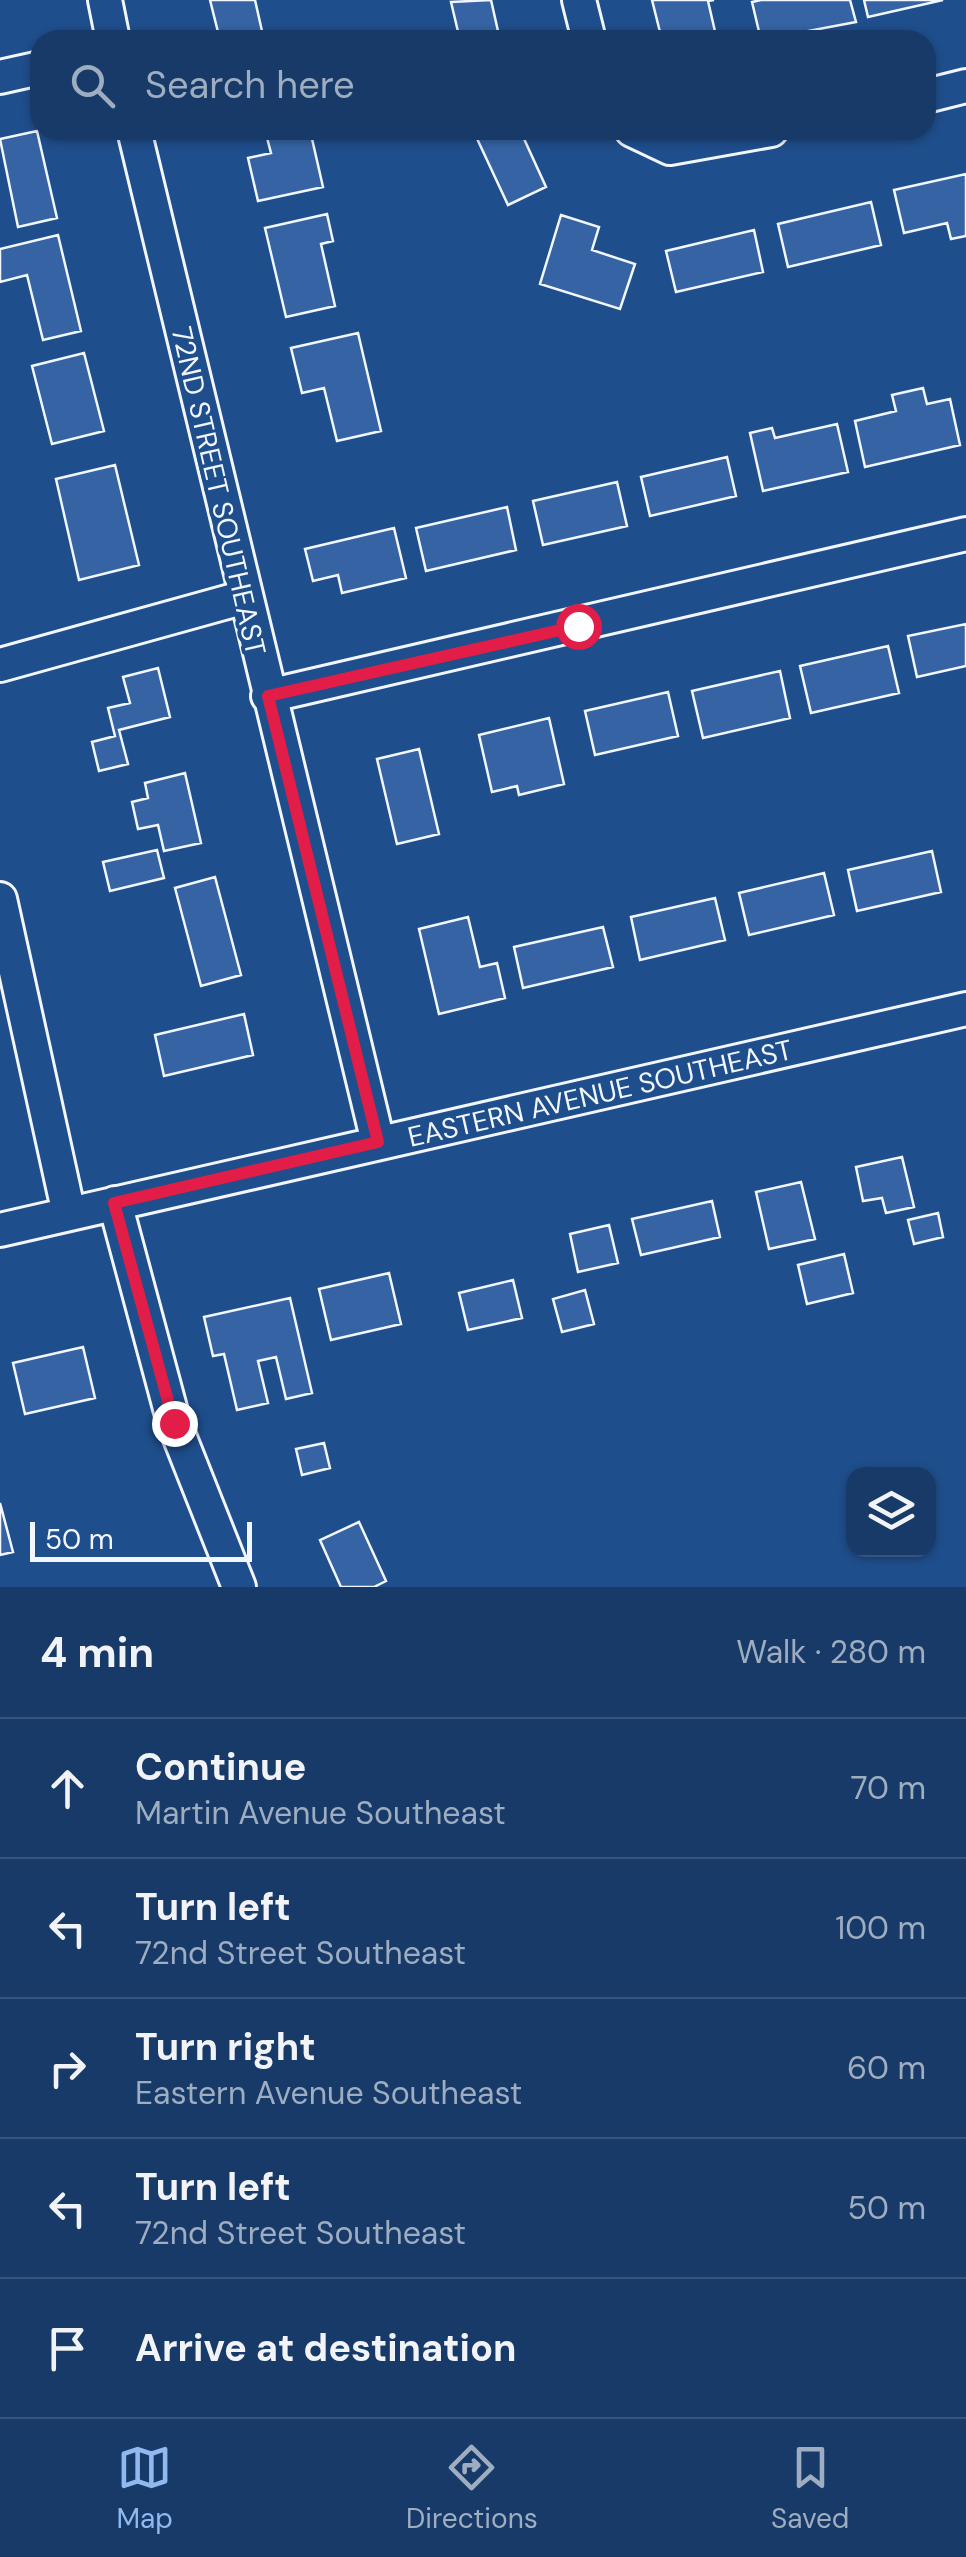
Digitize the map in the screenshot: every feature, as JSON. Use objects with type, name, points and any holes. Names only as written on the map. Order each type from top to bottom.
[{"type":"street","points":[[105,0],[111,30]]},
{"type":"street","points":[[579,0],[586,30]]},
{"type":"street","points":[[0,78],[30,70]]},
{"type":"street","points":[[936,94],[966,86]]},
{"type":"street","name":"72ND STREET SOUTHEAST","points":[[136,140],[378,1142]]},
{"type":"street","points":[[653,140],[670,148],[715,140]]},
{"type":"street","points":[[268,696],[966,534]]},
{"type":"street","points":[[0,666],[244,597]]},
{"type":"street","points":[[0,898],[69,1214]]},
{"type":"street","name":"EASTERN AVENUE SOUTHEAST","points":[[0,1230],[966,1009]]},
{"type":"street","points":[[114,1203],[174,1423],[239,1587]]},
{"type":"building","points":[[210,0],[255,0],[262,30],[218,30]]},
{"type":"building","points":[[491,0],[498,30],[458,30],[451,2]]},
{"type":"building","points":[[652,0],[714,0],[708,1],[715,30],[660,30]]},
{"type":"building","points":[[850,0],[856,22],[814,30],[759,30],[752,2]]},
{"type":"building","points":[[864,0],[943,0],[868,17]]},
{"type":"building","points":[[30,133],[30,140],[39,140],[57,218],[18,227],[0,139]]},
{"type":"building","points":[[268,140],[312,140],[323,187],[258,201],[248,158],[271,153]]},
{"type":"building","points":[[478,140],[525,140],[546,187],[508,205]]},
{"type":"building","points":[[966,174],[966,236],[951,239],[947,223],[904,233],[894,190]]},
{"type":"building","points":[[871,202],[881,245],[788,267],[778,224]]},
{"type":"building","points":[[327,214],[333,241],[321,244],[335,306],[286,317],[265,228]]},
{"type":"building","points":[[561,215],[599,227],[592,250],[635,264],[620,309],[540,284]]},
{"type":"building","points":[[754,230],[763,272],[676,292],[666,251]]},
{"type":"building","points":[[58,235],[81,331],[43,340],[27,275],[0,282],[0,249]]},
{"type":"building","points":[[358,333],[381,431],[337,441],[324,388],[302,393],[291,348]]},
{"type":"building","points":[[84,353],[104,431],[52,444],[32,366]]},
{"type":"building","points":[[923,388],[927,404],[950,399],[960,445],[865,467],[855,421],[896,411],[892,395]]},
{"type":"building","points":[[837,424],[848,472],[763,491],[750,433],[772,428],[775,438]]},
{"type":"building","points":[[727,457],[736,496],[650,516],[641,477]]},
{"type":"building","points":[[115,465],[139,565],[79,580],[56,479]]},
{"type":"building","points":[[617,482],[627,526],[543,545],[533,501]]},
{"type":"building","points":[[507,507],[516,550],[426,571],[416,528]]},
{"type":"building","points":[[394,528],[406,578],[342,593],[338,575],[313,581],[305,549]]},
{"type":"building","points":[[966,624],[966,666],[917,677],[908,636]]},
{"type":"building","points":[[888,646],[899,693],[811,713],[800,666]]},
{"type":"building","points":[[158,668],[170,717],[119,730],[128,764],[99,771],[92,742],[115,736],[108,708],[130,703],[123,677]]},
{"type":"building","points":[[780,671],[790,718],[703,738],[692,691]]},
{"type":"building","points":[[668,692],[678,736],[595,755],[585,711]]},
{"type":"building","points":[[549,718],[564,784],[519,795],[517,786],[492,792],[479,735]]},
{"type":"building","points":[[419,749],[439,834],[397,844],[377,759]]},
{"type":"building","points":[[185,773],[201,843],[164,851],[158,825],[138,829],[132,802],[148,798],[145,783]]},
{"type":"building","points":[[157,850],[164,878],[110,891],[103,862]]},
{"type":"building","points":[[932,851],[941,892],[857,911],[848,870]]},
{"type":"building","points":[[824,873],[834,915],[749,935],[739,893]]},
{"type":"building","points":[[215,877],[241,975],[201,986],[175,888]]},
{"type":"building","points":[[715,898],[725,940],[640,960],[631,917]]},
{"type":"building","points":[[468,917],[480,967],[497,963],[505,998],[439,1014],[419,929]]},
{"type":"building","points":[[603,927],[613,967],[523,988],[514,947]]},
{"type":"building","points":[[244,1014],[253,1055],[164,1076],[155,1035]]},
{"type":"building","points":[[902,1157],[914,1207],[886,1213],[882,1198],[863,1201],[856,1167]]},
{"type":"building","points":[[801,1182],[815,1239],[769,1249],[756,1192]]},
{"type":"building","points":[[712,1201],[720,1237],[641,1255],[632,1219]]},
{"type":"building","points":[[938,1213],[943,1237],[914,1244],[908,1220]]},
{"type":"building","points":[[609,1225],[618,1263],[578,1272],[570,1234]]},
{"type":"building","points":[[844,1254],[853,1293],[807,1304],[798,1265]]},
{"type":"building","points":[[389,1273],[401,1324],[331,1340],[319,1289]]},
{"type":"building","points":[[513,1280],[522,1318],[468,1330],[459,1293]]},
{"type":"building","points":[[585,1290],[594,1324],[562,1332],[553,1299]]},
{"type":"building","points":[[290,1298],[312,1393],[286,1399],[276,1357],[258,1361],[268,1403],[237,1410],[224,1354],[213,1356],[204,1317]]},
{"type":"building","points":[[83,1347],[95,1398],[25,1414],[13,1363]]},
{"type":"building","points":[[324,1443],[330,1468],[302,1475],[296,1449]]},
{"type":"building","points":[[0,1503],[13,1552],[0,1555]]},
{"type":"building","points":[[359,1522],[386,1581],[374,1587],[341,1587],[320,1540]]},
{"type":"route","points":[[174,1423],[114,1203],[378,1142],[268,696],[578,626]]}]
